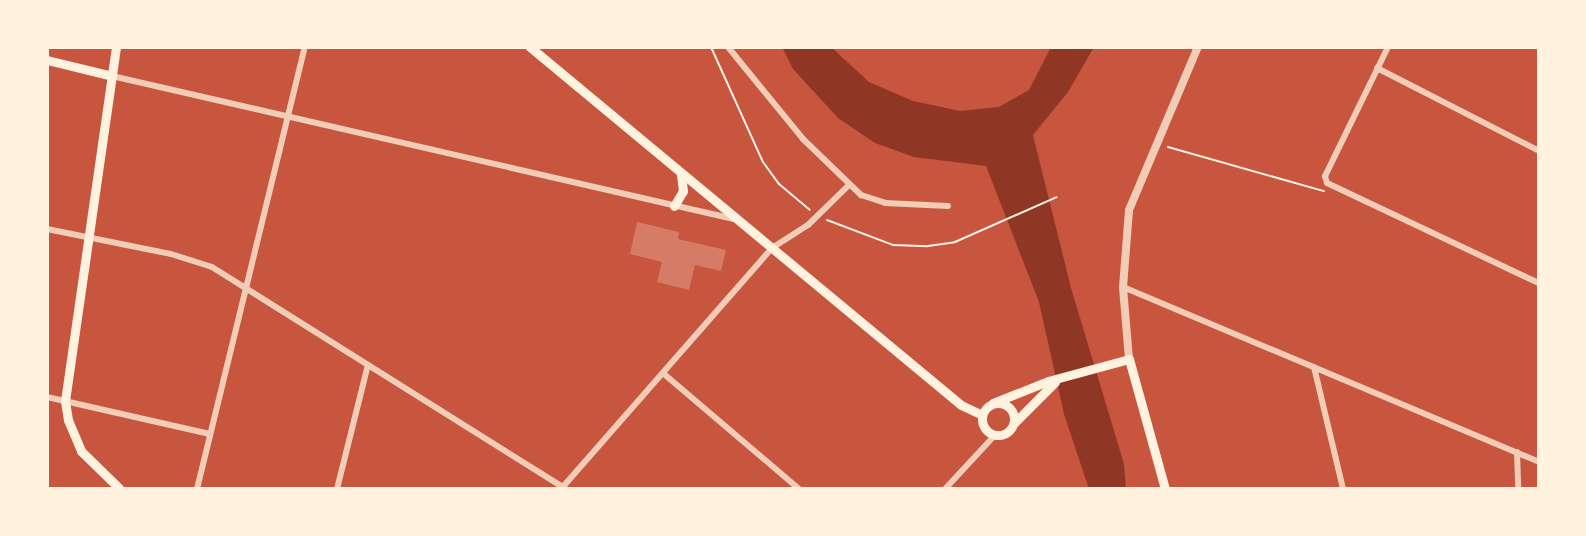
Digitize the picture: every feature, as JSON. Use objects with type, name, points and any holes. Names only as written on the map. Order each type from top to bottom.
[{"type":"main road","points":[[116,47],[65,401],[68,420],[81,452],[120,489]]},
{"type":"main road","points":[[530,47],[961,405],[982,415]]},
{"type":"main road","points":[[47,60],[112,76]]},
{"type":"main road","points":[[674,206],[682,191],[681,174]]},
{"type":"main road","points":[[982,415],[993,403],[1099,366],[1129,359],[1165,489]]},
{"type":"main road","points":[[982,415],[985,430],[995,435],[1004,434],[1056,381]]},
{"type":"main road","points":[[993,403],[1011,409],[1014,423]]},
{"type":"street","points":[[197,489],[305,47]]},
{"type":"street","points":[[728,47],[775,108],[849,185],[885,203],[948,206]]},
{"type":"street","points":[[1129,359],[1123,287],[1129,210],[1198,47]]},
{"type":"street","points":[[1388,47],[1326,179],[1539,283]]},
{"type":"street","points":[[1377,68],[1539,151]]},
{"type":"street","points":[[112,76],[288,114],[739,220]]},
{"type":"street","points":[[47,229],[171,254],[212,267],[563,488],[772,248],[819,215],[849,185]]},
{"type":"street","points":[[1123,287],[1539,462]]},
{"type":"street","points":[[337,489],[368,365]]},
{"type":"street","points":[[1314,367],[1343,489]]},
{"type":"street","points":[[664,374],[799,489]]},
{"type":"street","points":[[47,397],[210,434]]},
{"type":"street","points":[[945,489],[995,435]]},
{"type":"street","points":[[1517,453],[1518,489]]},
{"type":"path","points":[[710,47],[763,162],[779,184],[819,215],[859,235],[905,245],[956,242],[1057,197]]},
{"type":"path","points":[[1157,144],[1311,190],[1324,192],[1326,179]]},
{"type":"shaded area","points":[[782,47],[831,47],[869,82],[913,101],[960,111],[999,107],[1029,90],[1051,47],[1094,47],[1068,92],[1033,135],[1071,288],[1124,464],[1126,489],[1089,489],[1064,414],[1039,302],[986,166],[914,157],[875,143],[838,118],[793,69]]},
{"type":"building","points":[[637,222],[679,232],[678,239],[726,250],[721,271],[695,265],[689,290],[657,282],[662,262],[630,254]]}]
